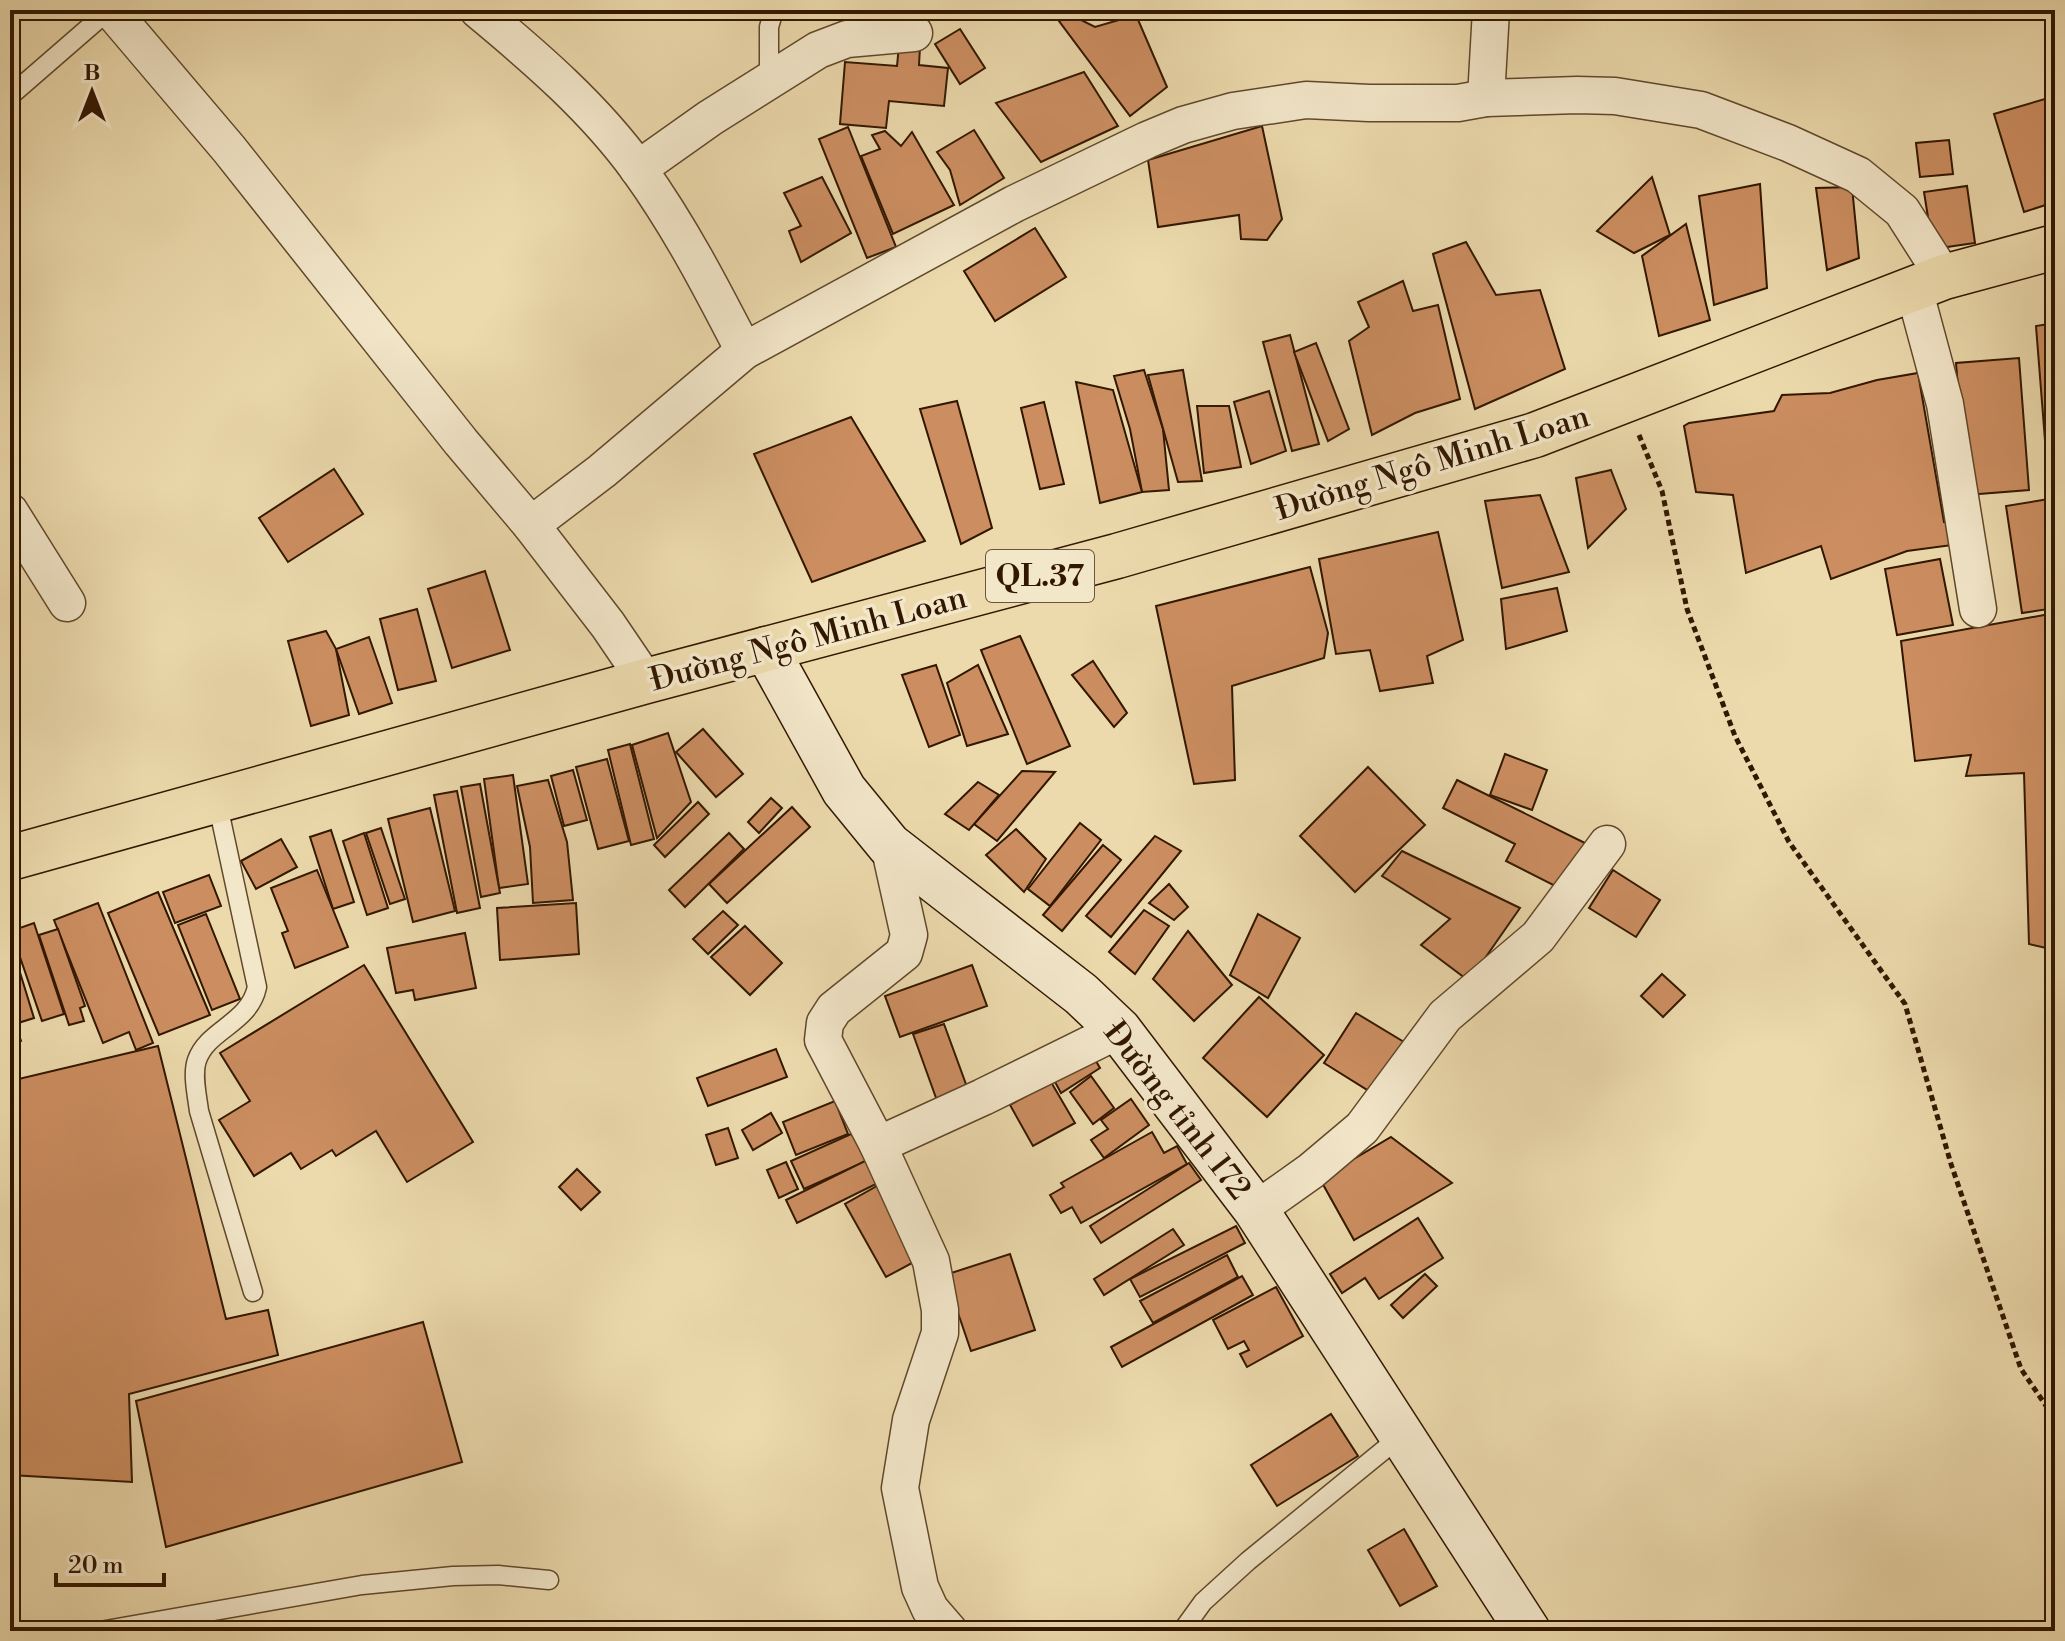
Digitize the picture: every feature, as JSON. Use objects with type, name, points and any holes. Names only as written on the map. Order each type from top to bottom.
[{"type":"highway","name":"Đường Ngô Minh Loan","points":[[10,858],[646,681],[1117,556],[1520,440],[1929,283],[2055,247]]},
{"type":"main road","name":"Đường tỉnh 172","points":[[766,649],[844,790],[889,845],[1081,994],[1119,1030],[1256,1210],[1528,1631]]},
{"type":"street","points":[[110,10],[229,149],[461,442],[531,525],[608,625],[646,681]]},
{"type":"street","points":[[478,10],[548,69],[638,169],[704,273],[744,351]]},
{"type":"street","points":[[1486,98],[1491,10]]},
{"type":"street","points":[[638,169],[818,50],[847,39],[914,33]]},
{"type":"street","points":[[531,525],[602,471],[744,351],[1014,204],[1183,125],[1233,111],[1306,100],[1458,103],[1486,98],[1615,96],[1701,110],[1788,143],[1858,175],[1902,211],[1929,283],[1978,609]]},
{"type":"street","points":[[10,512],[67,603]]},
{"type":"street","points":[[1256,1210],[1311,1171],[1362,1128],[1445,1016],[1538,937],[1607,844]]},
{"type":"street","points":[[889,845],[909,935],[908,945],[904,953],[834,1009],[825,1023],[823,1040],[878,1145],[931,1261],[940,1310],[940,1333],[911,1420],[900,1488],[920,1587],[930,1609],[949,1631]]},
{"type":"street","points":[[878,1145],[1119,1030]]},
{"type":"lane","points":[[10,96],[110,10]]},
{"type":"lane","points":[[769,81],[769,27],[774,10]]},
{"type":"lane","points":[[217,801],[257,987],[251,1006],[202,1049],[196,1062],[196,1085],[199,1111],[253,1292]]},
{"type":"lane","points":[[1182,1631],[1203,1602],[1248,1561],[1401,1436]]},
{"type":"lane","points":[[100,1631],[362,1585],[453,1576],[498,1575],[549,1580]]},
{"type":"path","points":[[1626,400],[1662,491],[1687,609],[1735,736],[1789,842],[1905,1004],[1951,1164],[2021,1369],[2055,1419]]},
{"type":"building","points":[[1071,15],[1095,27],[1136,15],[1167,87],[1130,116],[1059,21]]},
{"type":"building","points":[[960,29],[985,68],[960,84],[935,44]]},
{"type":"building","points":[[899,45],[920,47],[919,65],[948,68],[944,106],[889,101],[886,128],[840,124],[845,62],[897,66]]},
{"type":"building","points":[[1084,72],[1118,126],[1041,162],[996,103]]},
{"type":"building","points":[[2055,96],[2055,202],[2024,212],[1994,114]]},
{"type":"building","points":[[1262,126],[1282,219],[1267,240],[1241,239],[1239,215],[1158,227],[1148,160]]},
{"type":"building","points":[[848,127],[896,247],[867,258],[819,139]]},
{"type":"building","points":[[974,130],[1004,178],[960,205],[950,170],[937,152]]},
{"type":"building","points":[[885,131],[901,146],[912,132],[954,205],[893,234],[861,156],[880,149],[872,135]]},
{"type":"building","points":[[1949,140],[1953,174],[1920,177],[1916,143]]},
{"type":"building","points":[[822,177],[851,233],[801,262],[789,231],[801,226],[784,193]]},
{"type":"building","points":[[1652,177],[1670,235],[1634,253],[1597,231]]},
{"type":"building","points":[[1760,184],[1767,288],[1714,305],[1699,196]]},
{"type":"building","points":[[1967,186],[1975,243],[1933,249],[1924,192]]},
{"type":"building","points":[[1852,187],[1859,258],[1827,270],[1816,188]]},
{"type":"building","points":[[1686,224],[1710,320],[1659,336],[1642,256]]},
{"type":"building","points":[[1035,228],[1066,277],[995,321],[964,271]]},
{"type":"building","points":[[1466,242],[1496,295],[1540,290],[1565,369],[1475,409],[1433,254]]},
{"type":"building","points":[[1403,281],[1413,311],[1438,305],[1460,399],[1415,413],[1372,435],[1349,341],[1369,327],[1358,302]]},
{"type":"building","points":[[2055,323],[2055,452],[2046,453],[2036,326]]},
{"type":"building","points":[[1290,335],[1319,444],[1292,451],[1263,342]]},
{"type":"building","points":[[1316,343],[1349,429],[1328,441],[1294,352]]},
{"type":"building","points":[[2019,358],[2029,490],[1967,495],[1956,363]]},
{"type":"building","points":[[1144,370],[1163,429],[1169,490],[1142,492],[1130,429],[1114,376]]},
{"type":"building","points":[[1183,370],[1202,481],[1178,482],[1148,375]]},
{"type":"building","points":[[1918,373],[1944,522],[1958,522],[1960,544],[1907,551],[1831,579],[1821,546],[1746,573],[1733,495],[1696,492],[1684,426],[1774,411],[1782,395],[1830,393]]},
{"type":"building","points":[[1076,382],[1113,390],[1142,492],[1100,503]]},
{"type":"building","points":[[1269,391],[1286,451],[1251,464],[1234,402]]},
{"type":"building","points":[[957,401],[992,528],[961,544],[920,409]]},
{"type":"building","points":[[1044,402],[1064,484],[1040,489],[1021,408]]},
{"type":"building","points":[[1197,406],[1229,406],[1241,467],[1204,473]]},
{"type":"building","points":[[851,417],[925,541],[812,582],[754,454]]},
{"type":"building","points":[[334,469],[363,514],[288,562],[259,518]]},
{"type":"building","points":[[1611,470],[1626,509],[1588,548],[1576,478]]},
{"type":"building","points":[[1540,495],[1569,572],[1502,588],[1485,501]]},
{"type":"building","points":[[2055,498],[2055,608],[2022,613],[2006,506]]},
{"type":"building","points":[[1438,532],[1463,640],[1427,656],[1433,683],[1380,691],[1370,650],[1336,654],[1319,559]]},
{"type":"building","points":[[1940,559],[1953,625],[1897,635],[1885,569]]},
{"type":"building","points":[[1310,567],[1328,633],[1324,658],[1232,686],[1235,780],[1194,784],[1156,606]]},
{"type":"building","points":[[485,571],[510,650],[452,668],[428,589]]},
{"type":"building","points":[[1557,588],[1567,631],[1506,649],[1501,599]]},
{"type":"building","points":[[417,609],[436,681],[398,690],[380,619]]},
{"type":"building","points":[[2055,613],[2055,950],[2029,944],[2024,773],[1966,776],[1971,755],[1915,761],[1901,641]]},
{"type":"building","points":[[326,631],[336,649],[349,715],[311,726],[288,641]]},
{"type":"building","points":[[1020,636],[1070,746],[1027,764],[981,650]]},
{"type":"building","points":[[369,637],[392,703],[359,714],[336,649]]},
{"type":"building","points":[[1093,661],[1127,713],[1114,727],[1072,675]]},
{"type":"building","points":[[936,665],[960,735],[929,747],[902,675]]},
{"type":"building","points":[[978,665],[1008,734],[967,746],[947,683]]},
{"type":"building","points":[[703,729],[743,774],[716,797],[676,752]]},
{"type":"building","points":[[668,733],[691,802],[657,838],[632,745]]},
{"type":"building","points":[[630,744],[654,839],[631,845],[608,750]]},
{"type":"building","points":[[1505,754],[1547,770],[1532,810],[1490,795]]},
{"type":"building","points":[[607,759],[629,841],[598,849],[576,767]]},
{"type":"building","points":[[1368,767],[1425,825],[1355,892],[1300,836]]},
{"type":"building","points":[[573,770],[587,820],[564,826],[551,776]]},
{"type":"building","points":[[1022,771],[1055,772],[997,841],[974,824]]},
{"type":"building","points":[[513,775],[528,884],[499,888],[484,779]]},
{"type":"building","points":[[548,780],[567,842],[573,900],[533,903],[530,847],[517,786]]},
{"type":"building","points":[[1457,780],[1589,845],[1565,891],[1506,861],[1515,844],[1443,808]]},
{"type":"building","points":[[978,782],[999,795],[969,830],[945,814]]},
{"type":"building","points":[[480,784],[500,893],[481,897],[461,787]]},
{"type":"building","points":[[457,791],[480,908],[457,913],[434,795]]},
{"type":"building","points":[[771,798],[782,808],[759,833],[748,822]]},
{"type":"building","points":[[698,802],[709,814],[665,857],[654,845]]},
{"type":"building","points":[[792,807],[810,827],[727,903],[709,884]]},
{"type":"building","points":[[430,808],[455,911],[413,922],[388,819]]},
{"type":"building","points":[[1080,823],[1101,840],[1050,906],[1028,889]]},
{"type":"building","points":[[381,828],[405,899],[390,904],[366,833]]},
{"type":"building","points":[[1016,829],[1046,859],[1024,892],[986,855]]},
{"type":"building","points":[[331,830],[354,902],[333,909],[310,837]]},
{"type":"building","points":[[364,833],[388,908],[367,915],[343,841]]},
{"type":"building","points":[[729,833],[744,849],[685,907],[669,890]]},
{"type":"building","points":[[1155,836],[1181,851],[1111,937],[1086,916]]},
{"type":"building","points":[[281,839],[297,867],[256,889],[241,861]]},
{"type":"building","points":[[1103,845],[1121,860],[1062,931],[1043,915]]},
{"type":"building","points":[[1402,851],[1520,908],[1469,981],[1421,945],[1450,919],[1382,876]]},
{"type":"building","points":[[317,870],[348,947],[295,968],[282,933],[288,931],[271,888]]},
{"type":"building","points":[[1613,870],[1660,900],[1636,937],[1589,908]]},
{"type":"building","points":[[209,875],[221,906],[175,923],[163,892]]},
{"type":"building","points":[[1169,884],[1188,907],[1174,920],[1149,903]]},
{"type":"building","points":[[158,892],[210,1015],[159,1035],[108,913]]},
{"type":"building","points":[[98,903],[153,1043],[136,1050],[129,1032],[103,1043],[54,920]]},
{"type":"building","points":[[576,903],[579,954],[500,960],[497,908]]},
{"type":"building","points":[[1144,910],[1169,926],[1135,974],[1109,952]]},
{"type":"building","points":[[723,911],[738,925],[708,954],[693,939]]},
{"type":"building","points":[[206,914],[240,999],[212,1010],[178,925]]},
{"type":"building","points":[[1258,914],[1300,938],[1268,998],[1230,975]]},
{"type":"building","points":[[34,923],[64,1014],[42,1021],[11,931]]},
{"type":"building","points":[[745,926],[782,963],[750,995],[711,957]]},
{"type":"building","points":[[58,929],[85,1006],[80,1008],[84,1021],[69,1025],[39,935]]},
{"type":"building","points":[[1188,931],[1232,985],[1194,1021],[1153,979]]},
{"type":"building","points":[[465,933],[476,988],[415,1000],[413,990],[396,993],[387,948]]},
{"type":"building","points":[[10,940],[34,1018],[15,1024],[21,1041],[10,1045]]},
{"type":"building","points":[[364,965],[473,1142],[407,1182],[376,1131],[336,1156],[332,1150],[301,1169],[291,1153],[254,1176],[219,1120],[250,1101],[220,1053]]},
{"type":"building","points":[[972,965],[987,1006],[900,1037],[885,996]]},
{"type":"building","points":[[1662,974],[1685,995],[1663,1017],[1641,996]]},
{"type":"building","points":[[1259,997],[1324,1055],[1267,1117],[1203,1058]]},
{"type":"building","points":[[1356,1013],[1409,1045],[1377,1096],[1324,1063]]},
{"type":"building","points":[[944,1024],[971,1098],[940,1109],[913,1034]]},
{"type":"building","points":[[158,1046],[226,1319],[268,1310],[278,1355],[129,1394],[132,1482],[10,1475],[10,1081]]},
{"type":"building","points":[[776,1049],[787,1077],[708,1106],[697,1078]]},
{"type":"building","points":[[1093,1056],[1100,1068],[1061,1093],[1054,1080]]},
{"type":"building","points":[[1091,1076],[1114,1108],[1093,1124],[1070,1092]]},
{"type":"building","points":[[1051,1082],[1075,1123],[1033,1146],[1010,1105]]},
{"type":"building","points":[[1131,1099],[1149,1125],[1104,1158],[1091,1140],[1108,1129],[1101,1120]]},
{"type":"building","points":[[835,1101],[848,1134],[796,1155],[783,1122]]},
{"type":"building","points":[[771,1113],[782,1133],[753,1150],[742,1130]]},
{"type":"building","points":[[728,1128],[738,1158],[716,1165],[706,1135]]},
{"type":"building","points":[[860,1130],[873,1158],[804,1189],[791,1161]]},
{"type":"building","points":[[1152,1132],[1164,1153],[1177,1146],[1187,1164],[1081,1223],[1072,1207],[1061,1213],[1050,1195],[1064,1187],[1061,1183]]},
{"type":"building","points":[[1391,1137],[1452,1183],[1354,1240],[1320,1179]]},
{"type":"building","points":[[869,1159],[880,1182],[797,1223],[786,1200]]},
{"type":"building","points":[[786,1162],[798,1189],[779,1198],[767,1170]]},
{"type":"building","points":[[1189,1163],[1201,1180],[1101,1243],[1090,1226]]},
{"type":"building","points":[[577,1169],[600,1192],[581,1210],[559,1187]]},
{"type":"building","points":[[884,1182],[925,1256],[886,1277],[845,1204]]},
{"type":"building","points":[[1418,1218],[1443,1258],[1379,1299],[1365,1278],[1342,1293],[1330,1274]]},
{"type":"building","points":[[1236,1226],[1245,1243],[1140,1297],[1130,1279]]},
{"type":"building","points":[[1173,1229],[1184,1245],[1104,1295],[1094,1279]]},
{"type":"building","points":[[1010,1254],[1035,1330],[971,1351],[945,1275]]},
{"type":"building","points":[[1227,1255],[1238,1277],[1153,1323],[1140,1301]]},
{"type":"building","points":[[1425,1274],[1437,1286],[1403,1318],[1391,1305]]},
{"type":"building","points":[[1242,1276],[1253,1295],[1122,1367],[1111,1347]]},
{"type":"building","points":[[1276,1287],[1303,1336],[1247,1367],[1240,1354],[1249,1350],[1244,1341],[1228,1349],[1213,1320]]},
{"type":"building","points":[[423,1322],[462,1462],[166,1547],[136,1401]]},
{"type":"building","points":[[1331,1414],[1358,1456],[1277,1506],[1251,1465]]},
{"type":"building","points":[[1404,1529],[1437,1586],[1400,1606],[1368,1550]]}]
